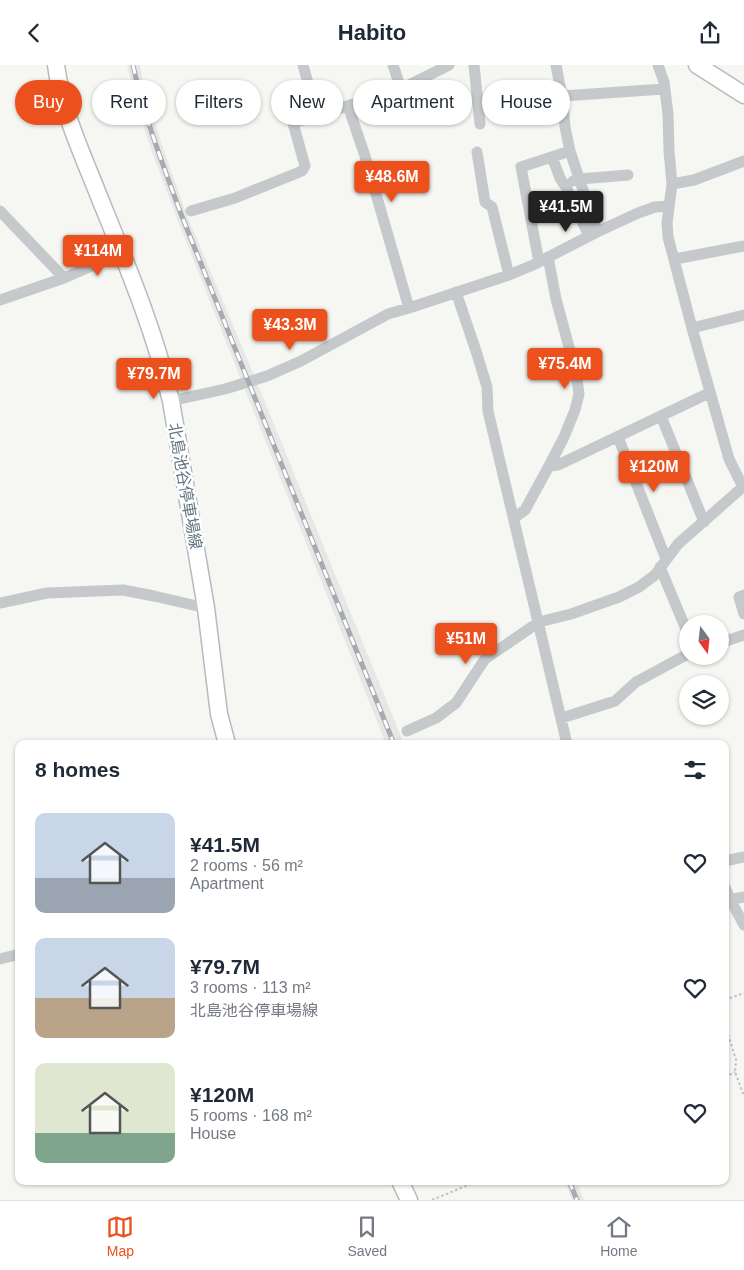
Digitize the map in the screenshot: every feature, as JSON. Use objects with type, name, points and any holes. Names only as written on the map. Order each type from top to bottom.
[{"type":"main road","name":"北島池谷停車場線","points":[[56,65],[58,85],[74,134],[122,253],[154,339],[166,379],[206,608],[219,714],[226,740]]},
{"type":"main road","points":[[697,65],[744,95]]},
{"type":"main road","points":[[402,1185],[409,1200]]},
{"type":"street","points":[[303,65],[307,80]]},
{"type":"street","points":[[393,65],[398,80]]},
{"type":"street","points":[[419,80],[449,65]]},
{"type":"street","points":[[474,65],[480,125]]},
{"type":"street","points":[[556,65],[559,80]]},
{"type":"street","points":[[407,731],[436,718],[456,703],[485,659],[539,623],[619,597],[639,587],[655,575],[678,544],[743,487],[729,459],[709,393],[668,237],[667,223],[672,184],[668,114],[664,83],[658,65]]},
{"type":"street","points":[[570,96],[664,89]]},
{"type":"street","points":[[343,107],[353,103]]},
{"type":"street","points":[[348,105],[365,156],[409,308]]},
{"type":"street","points":[[191,211],[235,198],[302,171],[305,166],[294,125]]},
{"type":"street","points":[[565,125],[593,234]]},
{"type":"street","points":[[514,518],[525,510],[550,466],[575,410],[579,394],[576,373],[556,299],[543,260],[521,167],[570,151]]},
{"type":"street","points":[[477,152],[485,202],[492,207],[509,275]]},
{"type":"street","points":[[552,157],[560,178],[593,234]]},
{"type":"street","points":[[672,184],[694,179],[744,161]]},
{"type":"street","points":[[564,184],[580,179],[628,175]]},
{"type":"street","points":[[171,401],[225,389],[267,376],[301,361],[388,314],[509,275],[593,234],[655,207],[669,206]]},
{"type":"street","points":[[0,211],[64,278]]},
{"type":"street","points":[[674,259],[744,246]]},
{"type":"street","points":[[0,300],[64,278],[122,253]]},
{"type":"street","points":[[456,292],[487,387],[488,411],[567,740]]},
{"type":"street","points":[[692,327],[744,315]]},
{"type":"street","points":[[550,466],[558,465],[709,393]]},
{"type":"street","points":[[661,416],[704,522]]},
{"type":"street","points":[[618,437],[681,615]]},
{"type":"street","points":[[0,603],[47,593],[123,590],[206,608]]},
{"type":"street","points":[[744,595],[740,597],[744,614]]},
{"type":"street","points":[[729,640],[744,635]]},
{"type":"street","points":[[562,717],[615,701],[636,682],[679,660]]},
{"type":"street","points":[[729,860],[744,857]]},
{"type":"street","points":[[729,900],[744,897]]},
{"type":"street","points":[[729,903],[744,925]]},
{"type":"street","points":[[0,959],[15,955]]},
{"type":"path","points":[[729,999],[744,993]]},
{"type":"path","points":[[729,1038],[736,1060],[735,1072],[744,1096]]},
{"type":"path","points":[[729,1075],[735,1072]]},
{"type":"path","points":[[432,1200],[468,1185]]},
{"type":"shaded area","points":[[127,65],[140,65],[142,80],[131,80]]},
{"type":"shaded area","points":[[143,125],[156,125],[186,213],[402,740],[384,740],[151,149]]},
{"type":"shaded area","points":[[566,1185],[578,1185],[584,1200],[572,1200]]},
{"type":"railway","points":[[133,65],[148,122],[181,214],[392,740]]},
{"type":"railway","points":[[571,1185],[577,1200]]}]
